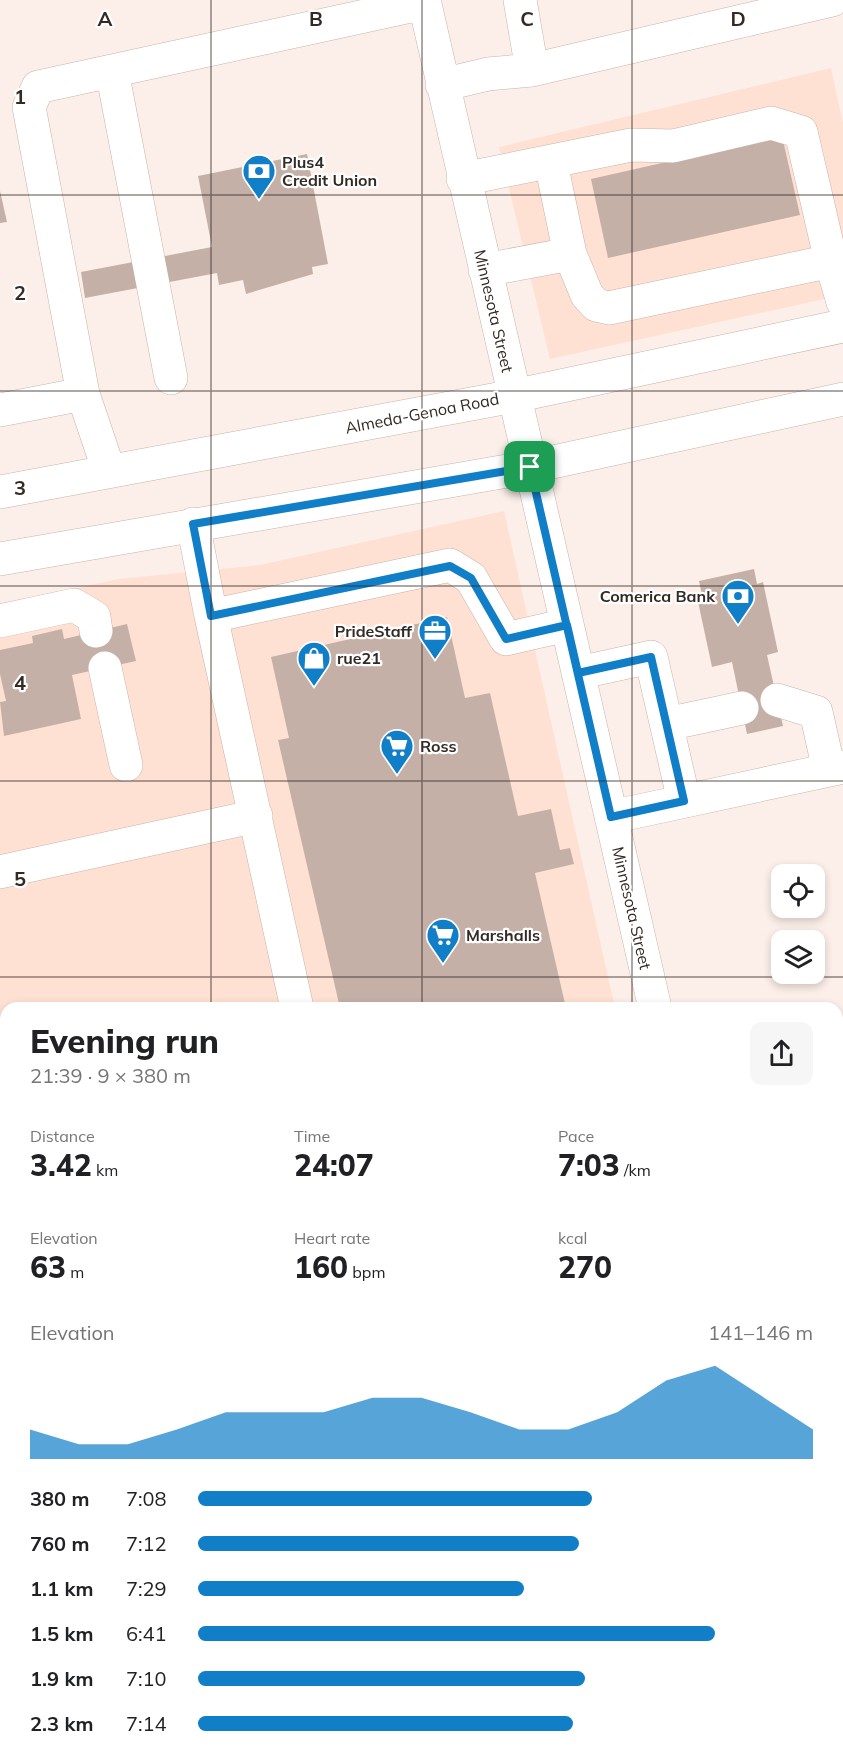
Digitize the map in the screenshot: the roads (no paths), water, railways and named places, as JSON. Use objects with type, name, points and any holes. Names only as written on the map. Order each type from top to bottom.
[{"type":"main road","points":[[520,0],[532,70]]},
{"type":"main road","points":[[442,85],[488,74],[532,70],[832,0]]},
{"type":"main road","points":[[109,471],[83,394],[29,107],[38,87],[424,1]]},
{"type":"main road","name":"Minnesota Street","points":[[424,1],[654,1002]]},
{"type":"main road","points":[[112,70],[171,378]]},
{"type":"main road","points":[[463,179],[631,145],[673,146],[771,123],[801,132],[831,261],[843,302]]},
{"type":"main road","points":[[551,163],[570,254],[587,295],[596,305],[609,308],[831,261]]},
{"type":"main road","points":[[484,270],[570,254]]},
{"type":"main road","name":"Almeda-Genoa Road","points":[[0,492],[514,396],[843,326]]},
{"type":"main road","points":[[0,410],[83,394]]},
{"type":"main road","points":[[0,559],[530,467],[843,399]]},
{"type":"main road","points":[[193,524],[296,1002]]},
{"type":"main road","points":[[211,616],[450,566],[471,578],[506,639],[567,625]]},
{"type":"main road","points":[[0,621],[74,605],[94,617],[96,632]]},
{"type":"main road","points":[[578,673],[651,657],[684,801]]},
{"type":"main road","points":[[105,668],[126,765]]},
{"type":"main road","points":[[611,817],[836,768],[816,712],[777,700]]},
{"type":"main road","points":[[667,724],[742,708]]},
{"type":"main road","points":[[0,872],[256,816]]},
{"type":"place","name":"Plus4 Credit Union","points":[[259,200]]},
{"type":"place","name":"Comerica Bank","points":[[738,625]]},
{"type":"place","name":"PrideStaff","points":[[435,660]]},
{"type":"place","name":"rue21","points":[[314,687]]},
{"type":"place","name":"Ross","points":[[397,775]]},
{"type":"place","name":"Marshalls","points":[[443,964]]}]
